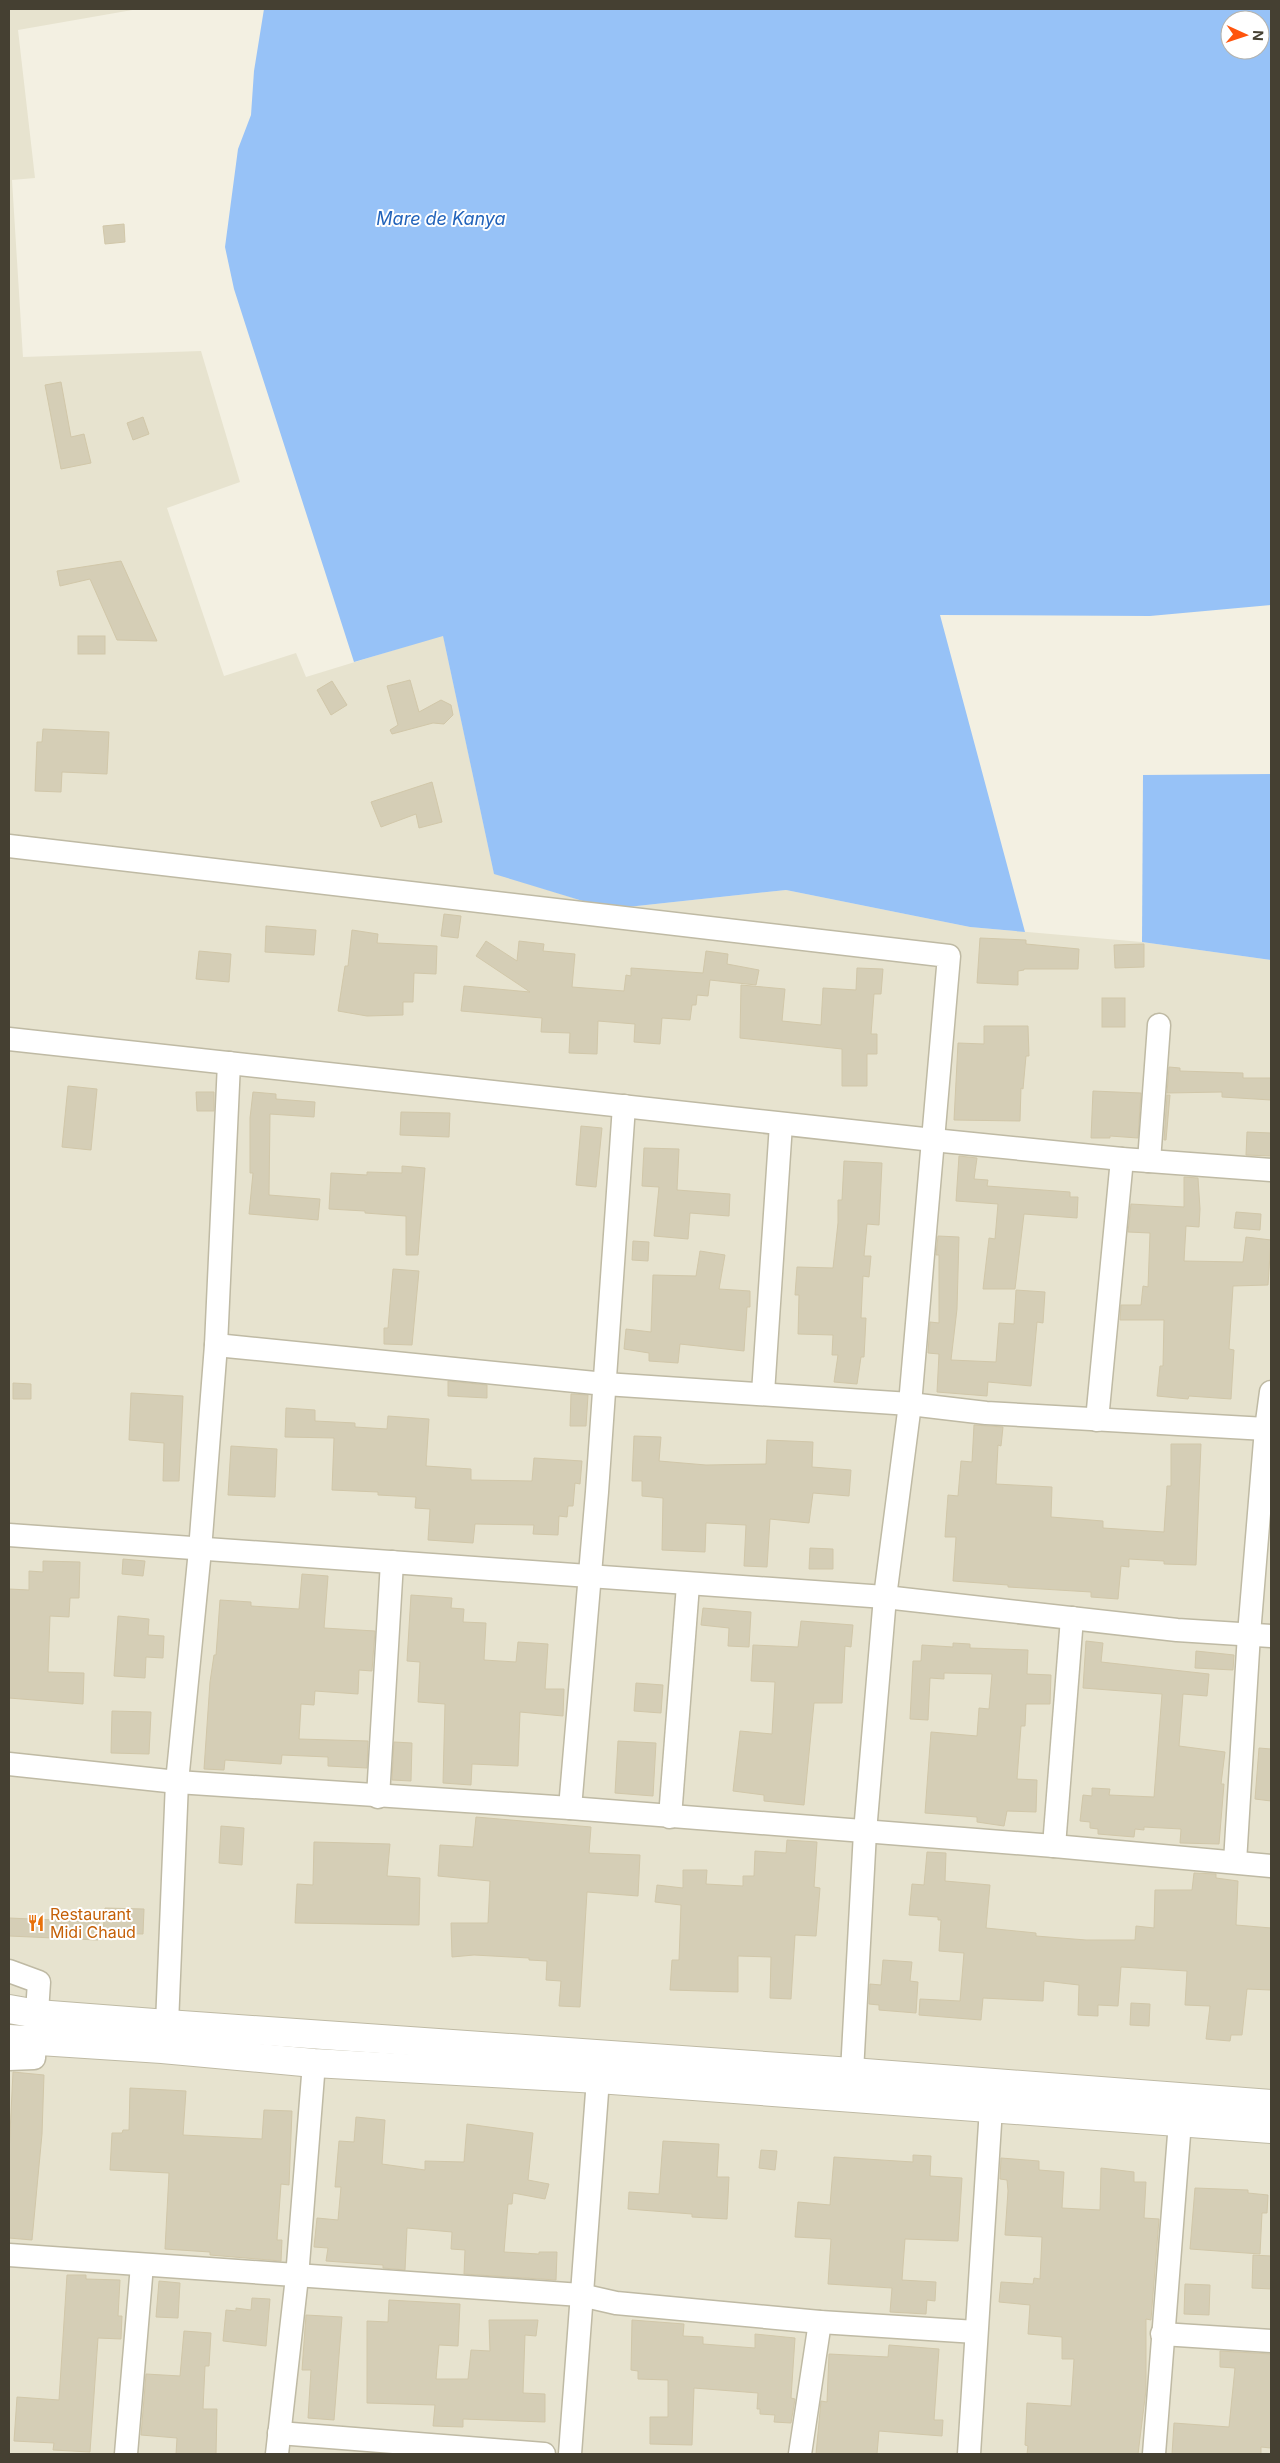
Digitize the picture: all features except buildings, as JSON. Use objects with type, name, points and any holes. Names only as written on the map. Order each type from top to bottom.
[{"type":"street","points":[[9,846],[949,956],[910,1404],[884,1597],[866,1832],[852,2072]]},
{"type":"street","points":[[1149,1161],[1159,1025]]},
{"type":"street","points":[[9,1039],[933,1140],[1122,1159],[1271,1170]]},
{"type":"street","points":[[167,2024],[177,1782],[200,1550],[216,1345],[229,1062]]},
{"type":"street","points":[[570,1808],[580,1706],[588,1578],[605,1384],[624,1106]]},
{"type":"street","points":[[763,1393],[781,1124]]},
{"type":"street","points":[[1097,1420],[1122,1159]]},
{"type":"street","points":[[216,1345],[605,1384],[910,1404],[986,1413],[1266,1429]]},
{"type":"street","points":[[1235,1862],[1260,1635],[1266,1429],[1271,1392]]},
{"type":"street","points":[[9,1535],[588,1578],[884,1597],[1177,1630],[1260,1635]]},
{"type":"street","points":[[378,1797],[392,1562]]},
{"type":"street","points":[[670,1817],[688,1585]]},
{"type":"street","points":[[1054,1846],[1072,1618]]},
{"type":"street","points":[[9,1764],[177,1782],[378,1797],[570,1808],[1054,1846],[1271,1866]]},
{"type":"street","points":[[9,1972],[39,1982],[37,2014],[22,2040]]},
{"type":"street","points":[[9,2009],[37,2014],[167,2024],[852,2072],[1271,2104]]},
{"type":"street","points":[[9,2059],[34,2058],[22,2040]]},
{"type":"street","points":[[22,2040],[314,2063],[598,2079],[1271,2129]]},
{"type":"street","points":[[314,2063],[296,2277],[278,2444],[544,2454]]},
{"type":"street","points":[[570,2454],[598,2079]]},
{"type":"street","points":[[969,2454],[991,2108]]},
{"type":"street","points":[[1154,2454],[1180,2122]]},
{"type":"street","points":[[9,2255],[296,2277],[581,2295],[616,2303],[820,2322],[976,2332]]},
{"type":"street","points":[[126,2454],[142,2265]]},
{"type":"street","points":[[800,2454],[820,2322]]},
{"type":"street","points":[[1162,2334],[1271,2341]]},
{"type":"shaded area","points":[[9,9],[138,9],[18,30],[35,178],[12,180],[23,357],[201,351],[240,482],[167,508],[224,676],[296,653],[306,677],[443,635],[494,873],[609,909],[786,890],[970,927],[1142,942],[1271,960],[1271,2454],[9,2454]]},
{"type":"water","name":"Mare de Kanya","points":[[264,9],[1271,9],[1271,605],[1150,616],[940,615],[1025,932],[970,927],[786,890],[609,909],[494,874],[443,636],[354,662],[234,289],[225,247],[238,149],[251,115],[254,71]]},
{"type":"water","points":[[1271,774],[1271,960],[1142,942],[1143,775]]},
{"type":"place","name":"Restaurant Midi Chaud","points":[[36,1923]]}]
